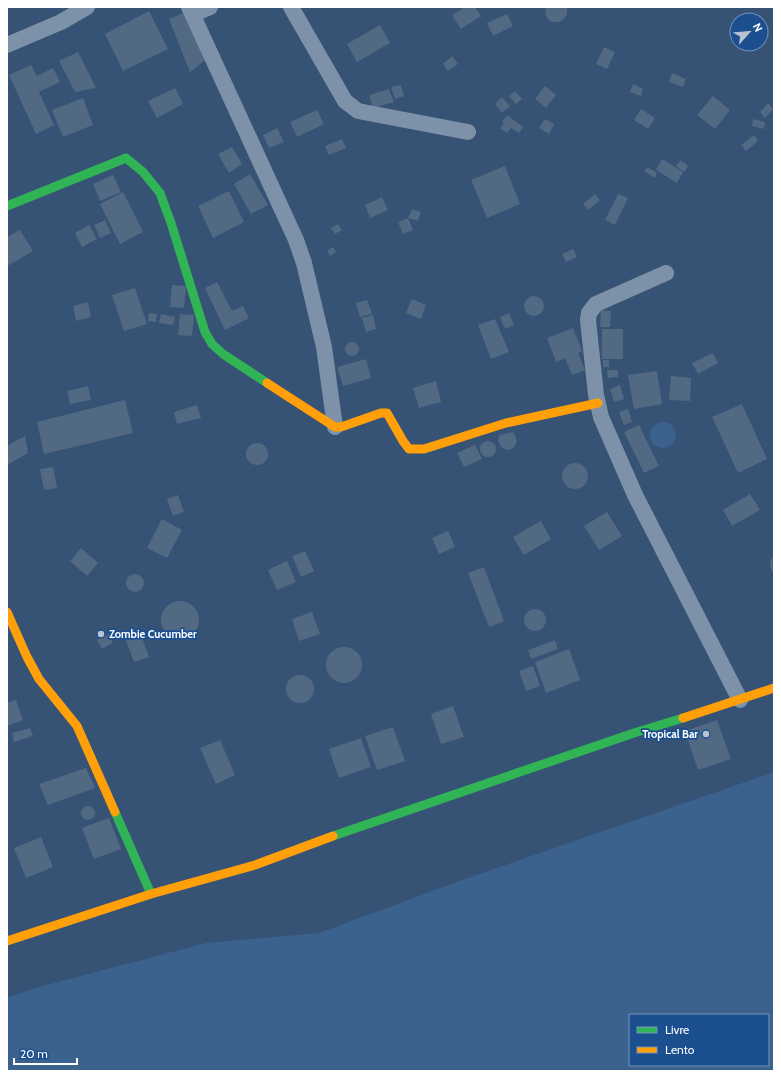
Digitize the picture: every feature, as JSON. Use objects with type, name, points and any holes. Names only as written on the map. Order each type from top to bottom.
[{"type":"street","points":[[7,45],[61,22],[87,7]]},
{"type":"street","points":[[210,7],[191,11],[296,240],[324,347],[335,427]]},
{"type":"street","points":[[291,7],[345,101],[358,111],[468,132]]},
{"type":"street","points":[[7,206],[126,158],[143,172],[160,193],[171,223],[205,332],[212,344],[223,354],[335,427],[341,427],[381,413],[387,413],[404,444],[408,449],[415,450],[424,449],[506,423],[598,403]]},
{"type":"street","points":[[666,273],[596,304],[589,313],[588,320],[596,395],[602,417],[635,495],[740,700]]},
{"type":"street","points":[[7,612],[35,672],[48,691],[77,726],[151,894]]},
{"type":"street","points":[[7,941],[151,894],[255,864],[349,830],[634,733],[774,688]]},
{"type":"water","points":[[663,422],[672,426],[676,435],[672,444],[663,448],[654,444],[650,435],[654,426]]},
{"type":"water","points":[[774,772],[774,1071],[7,1071],[7,998],[35,988],[206,943],[319,933],[462,880]]},
{"type":"building","points":[[465,7],[475,7],[481,16],[461,29],[452,15]]},
{"type":"building","points":[[546,7],[567,7],[567,14],[563,20],[559,22],[552,22],[545,14]]},
{"type":"building","points":[[149,11],[168,49],[123,71],[105,34]]},
{"type":"building","points":[[188,11],[207,59],[190,72],[169,19]]},
{"type":"building","points":[[507,14],[513,26],[493,36],[487,23]]},
{"type":"building","points":[[380,25],[390,43],[357,62],[347,44]]},
{"type":"building","points":[[604,47],[615,52],[607,69],[596,64]]},
{"type":"building","points":[[78,52],[96,88],[75,92],[59,61]]},
{"type":"building","points":[[452,56],[458,64],[448,71],[443,64]]},
{"type":"building","points":[[31,65],[37,76],[53,68],[60,82],[39,92],[54,125],[36,134],[9,75]]},
{"type":"building","points":[[672,73],[686,79],[683,87],[669,82]]},
{"type":"building","points":[[633,84],[643,89],[641,96],[630,92]]},
{"type":"building","points":[[401,85],[404,96],[395,99],[391,87]]},
{"type":"building","points":[[545,86],[556,95],[546,108],[535,99]]},
{"type":"building","points":[[175,88],[183,104],[157,118],[148,101]]},
{"type":"building","points":[[389,89],[394,102],[373,108],[369,95]]},
{"type":"building","points":[[515,91],[522,99],[516,104],[509,96]]},
{"type":"building","points":[[713,96],[730,110],[715,129],[697,115]]},
{"type":"building","points":[[502,97],[510,106],[502,113],[495,104]]},
{"type":"building","points":[[83,98],[93,125],[63,137],[52,110]]},
{"type":"building","points":[[768,103],[773,109],[765,118],[760,112]]},
{"type":"building","points":[[641,109],[655,118],[648,129],[634,120]]},
{"type":"building","points":[[317,110],[324,124],[297,137],[290,122]]},
{"type":"building","points":[[507,115],[523,127],[519,133],[511,128],[507,133],[500,128]]},
{"type":"building","points":[[545,119],[554,124],[549,134],[539,128]]},
{"type":"building","points":[[753,119],[765,122],[764,129],[752,126]]},
{"type":"building","points":[[277,128],[284,142],[269,148],[263,135]]},
{"type":"building","points":[[754,135],[758,141],[746,151],[741,145]]},
{"type":"building","points":[[342,139],[346,148],[329,155],[325,146]]},
{"type":"building","points":[[232,147],[242,164],[229,173],[218,154]]},
{"type":"building","points":[[662,159],[683,172],[677,183],[656,170]]},
{"type":"building","points":[[680,160],[688,166],[684,172],[676,166]]},
{"type":"building","points":[[505,166],[520,204],[487,218],[471,180]]},
{"type":"building","points":[[647,167],[657,173],[655,178],[644,171]]},
{"type":"building","points":[[250,174],[268,205],[251,214],[234,184]]},
{"type":"building","points":[[113,175],[121,192],[100,201],[93,184]]},
{"type":"building","points":[[229,191],[244,222],[213,238],[198,206]]},
{"type":"building","points":[[123,192],[143,232],[120,244],[100,204]]},
{"type":"building","points":[[595,194],[600,200],[588,210],[583,204]]},
{"type":"building","points":[[618,194],[628,198],[615,225],[605,220]]},
{"type":"building","points":[[382,197],[388,210],[370,218],[365,205]]},
{"type":"building","points":[[412,209],[421,212],[418,221],[408,218]]},
{"type":"building","points":[[408,218],[413,230],[403,234],[398,222]]},
{"type":"building","points":[[105,220],[111,233],[100,238],[94,225]]},
{"type":"building","points":[[338,224],[342,230],[335,234],[331,228]]},
{"type":"building","points":[[89,225],[97,239],[82,247],[75,233]]},
{"type":"building","points":[[20,230],[33,251],[7,266],[7,237]]},
{"type":"building","points":[[333,247],[336,252],[330,256],[327,251]]},
{"type":"building","points":[[573,249],[577,257],[566,262],[562,254]]},
{"type":"building","points":[[217,282],[232,311],[243,306],[249,318],[225,330],[205,288]]},
{"type":"building","points":[[172,285],[186,286],[184,308],[170,307]]},
{"type":"building","points":[[135,288],[147,324],[124,331],[112,295]]},
{"type":"building","points":[[534,296],[541,299],[544,306],[541,313],[534,316],[527,313],[524,306],[527,299]]},
{"type":"building","points":[[412,299],[426,305],[421,319],[406,313]]},
{"type":"building","points":[[367,300],[372,314],[360,317],[356,303]]},
{"type":"building","points":[[88,302],[91,317],[76,321],[73,306]]},
{"type":"building","points":[[601,310],[611,311],[610,327],[600,327]]},
{"type":"building","points":[[149,313],[157,314],[156,322],[148,321]]},
{"type":"building","points":[[509,313],[514,325],[505,329],[500,317]]},
{"type":"building","points":[[161,314],[175,317],[173,325],[159,323]]},
{"type":"building","points":[[180,314],[194,315],[192,336],[178,335]]},
{"type":"building","points":[[373,315],[376,329],[366,332],[362,318]]},
{"type":"building","points":[[495,319],[509,352],[491,359],[478,325]]},
{"type":"building","points":[[573,328],[582,351],[578,353],[585,370],[572,375],[565,358],[556,362],[547,338]]},
{"type":"building","points":[[602,329],[623,329],[623,359],[602,359]]},
{"type":"building","points":[[352,342],[357,344],[359,349],[357,354],[352,356],[347,354],[345,349],[347,344]]},
{"type":"building","points":[[713,353],[718,363],[698,374],[692,363]]},
{"type":"building","points":[[366,359],[371,378],[343,386],[337,367]]},
{"type":"building","points":[[603,360],[609,360],[609,367],[603,367]]},
{"type":"building","points":[[607,370],[618,370],[618,377],[608,378]]},
{"type":"building","points":[[657,371],[662,404],[634,409],[628,375]]},
{"type":"building","points":[[671,376],[691,378],[690,401],[669,400]]},
{"type":"building","points":[[436,381],[441,402],[419,408],[413,388]]},
{"type":"building","points":[[620,385],[624,399],[614,402],[610,389]]},
{"type":"building","points":[[88,386],[91,400],[70,404],[67,391]]},
{"type":"building","points":[[125,400],[133,433],[44,454],[37,422]]},
{"type":"building","points":[[742,404],[767,459],[738,473],[712,417]]},
{"type":"building","points":[[197,405],[201,418],[177,424],[174,412]]},
{"type":"building","points":[[628,409],[632,422],[624,425],[619,412]]},
{"type":"building","points":[[639,425],[659,466],[644,473],[624,432]]},
{"type":"building","points":[[513,432],[517,441],[515,446],[510,450],[504,449],[498,441],[499,435]]},
{"type":"building","points":[[25,436],[28,453],[7,465],[7,446]]},
{"type":"building","points":[[488,441],[495,446],[496,449],[491,456],[488,457],[481,452],[480,449],[485,442]]},
{"type":"building","points":[[257,443],[265,446],[268,454],[265,462],[257,465],[249,462],[246,454],[249,446]]},
{"type":"building","points":[[475,445],[482,459],[464,467],[457,453]]},
{"type":"building","points":[[575,463],[584,467],[588,476],[584,485],[575,489],[566,485],[562,476],[566,467]]},
{"type":"building","points":[[53,467],[57,488],[44,490],[40,469]]},
{"type":"building","points":[[750,494],[760,510],[732,526],[723,510]]},
{"type":"building","points":[[178,495],[184,512],[173,516],[167,499]]},
{"type":"building","points":[[607,512],[622,536],[599,550],[584,526]]},
{"type":"building","points":[[162,519],[182,530],[167,558],[147,548]]},
{"type":"building","points":[[541,521],[551,539],[524,555],[513,537]]},
{"type":"building","points":[[448,531],[455,547],[439,554],[432,538]]},
{"type":"building","points":[[81,548],[98,563],[87,576],[70,561]]},
{"type":"building","points":[[305,551],[314,571],[301,577],[292,556]]},
{"type":"building","points":[[774,554],[774,577],[770,566]]},
{"type":"building","points":[[287,561],[296,582],[277,590],[268,570]]},
{"type":"building","points":[[484,567],[504,621],[489,627],[468,573]]},
{"type":"building","points":[[135,574],[141,577],[144,583],[141,589],[135,592],[129,589],[126,583],[129,577]]},
{"type":"building","points":[[176,601],[184,601],[194,606],[198,613],[198,627],[194,634],[184,639],[176,639],[166,634],[164,631],[161,624],[161,616],[166,606],[169,604]]},
{"type":"building","points":[[535,609],[539,610],[545,616],[545,624],[539,630],[535,631],[531,630],[525,624],[524,620],[525,616],[531,610]]},
{"type":"building","points":[[312,612],[320,634],[299,641],[292,619]]},
{"type":"building","points":[[140,632],[149,657],[134,662],[125,638]]},
{"type":"building","points":[[109,634],[113,643],[102,649],[97,640]]},
{"type":"building","points":[[555,640],[558,649],[531,659],[528,650]]},
{"type":"building","points":[[348,647],[357,652],[361,658],[361,672],[357,678],[348,683],[340,683],[331,678],[327,672],[326,661],[331,652],[337,648]]},
{"type":"building","points":[[569,649],[580,680],[546,693],[535,662]]},
{"type":"building","points":[[533,666],[540,686],[526,691],[519,671]]},
{"type":"building","points":[[300,675],[306,676],[310,679],[313,683],[313,695],[310,699],[306,702],[300,703],[294,702],[290,699],[287,695],[286,689],[287,683],[290,679],[294,676]]},
{"type":"building","points":[[16,700],[23,720],[7,726],[7,703]]},
{"type":"building","points":[[453,706],[464,737],[441,744],[431,714]]},
{"type":"building","points":[[717,720],[731,759],[698,770],[685,731]]},
{"type":"building","points":[[393,727],[405,761],[377,770],[365,736]]},
{"type":"building","points":[[30,728],[33,736],[14,742],[12,733]]},
{"type":"building","points":[[361,738],[371,767],[339,778],[329,749]]},
{"type":"building","points":[[220,740],[235,775],[216,784],[200,748]]},
{"type":"building","points":[[86,768],[95,788],[48,805],[39,784]]},
{"type":"building","points":[[88,806],[93,808],[95,813],[93,818],[88,820],[83,818],[81,813],[83,808]]},
{"type":"building","points":[[109,818],[121,849],[94,859],[82,828]]},
{"type":"building","points":[[41,837],[53,867],[26,878],[14,848]]},
{"type":"traffic: fast","points":[[7,206],[126,158],[143,172],[160,193],[171,223],[205,332],[212,344],[223,354],[267,383]]},
{"type":"traffic: fast","points":[[333,836],[634,733],[683,718]]},
{"type":"traffic: fast","points":[[115,812],[151,894]]},
{"type":"traffic: slow","points":[[267,383],[335,427],[341,427],[381,413],[387,413],[409,449],[424,449],[506,423],[598,403]]},
{"type":"traffic: slow","points":[[7,612],[27,657],[39,679],[77,726],[115,812]]},
{"type":"traffic: slow","points":[[683,718],[774,688]]},
{"type":"traffic: slow","points":[[7,941],[151,894],[255,865],[333,836]]},
{"type":"place","name":"Zombie Cucumber","points":[[101,634]]},
{"type":"place","name":"Tropical Bar","points":[[706,734]]}]
